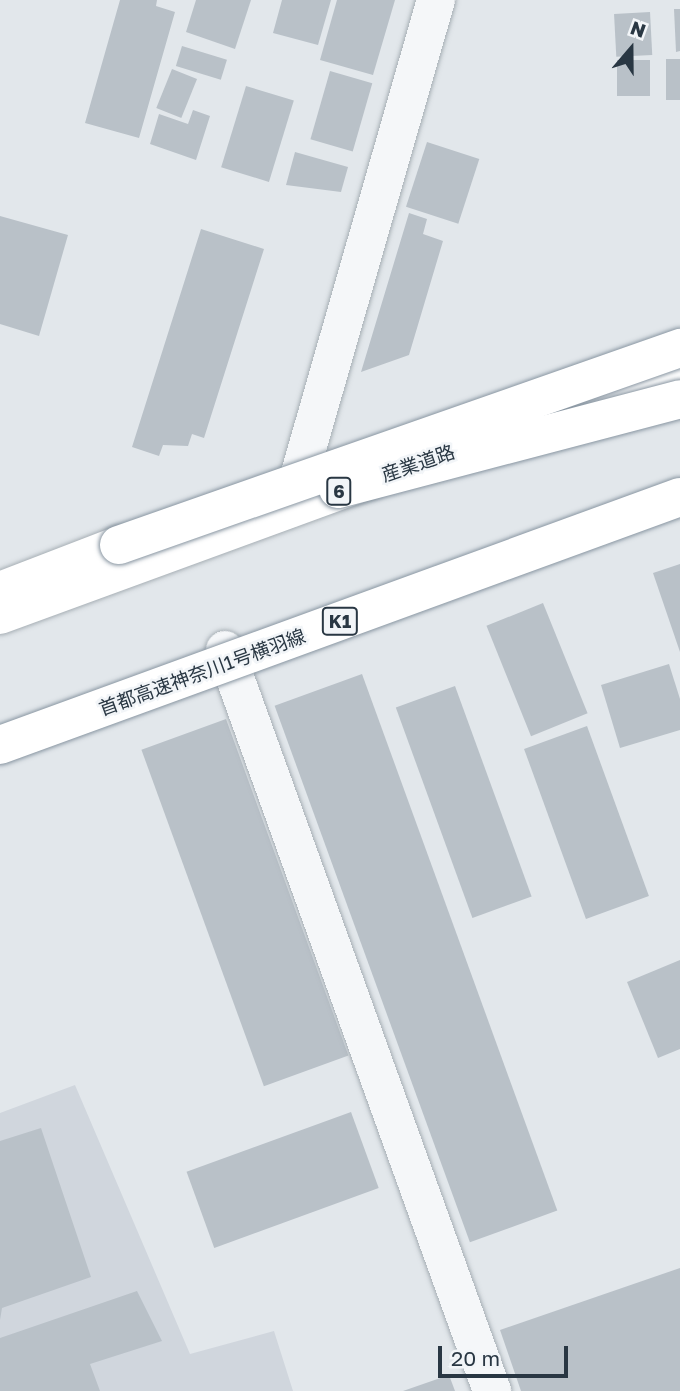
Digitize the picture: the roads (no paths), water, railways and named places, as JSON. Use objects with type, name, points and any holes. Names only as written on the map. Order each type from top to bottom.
[{"type":"main road","points":[[0,590],[119,545],[680,348]]},
{"type":"main road","name":"産業道路","points":[[0,615],[290,508],[680,372]]},
{"type":"main road","points":[[119,545],[680,399]]},
{"type":"main road","points":[[0,729],[453,568],[680,499]]},
{"type":"main road","name":"首都高速神奈川1号横羽線","points":[[0,745],[680,499]]},
{"type":"street","points":[[290,508],[436,0]]},
{"type":"street","points":[[225,650],[492,1391]]}]
